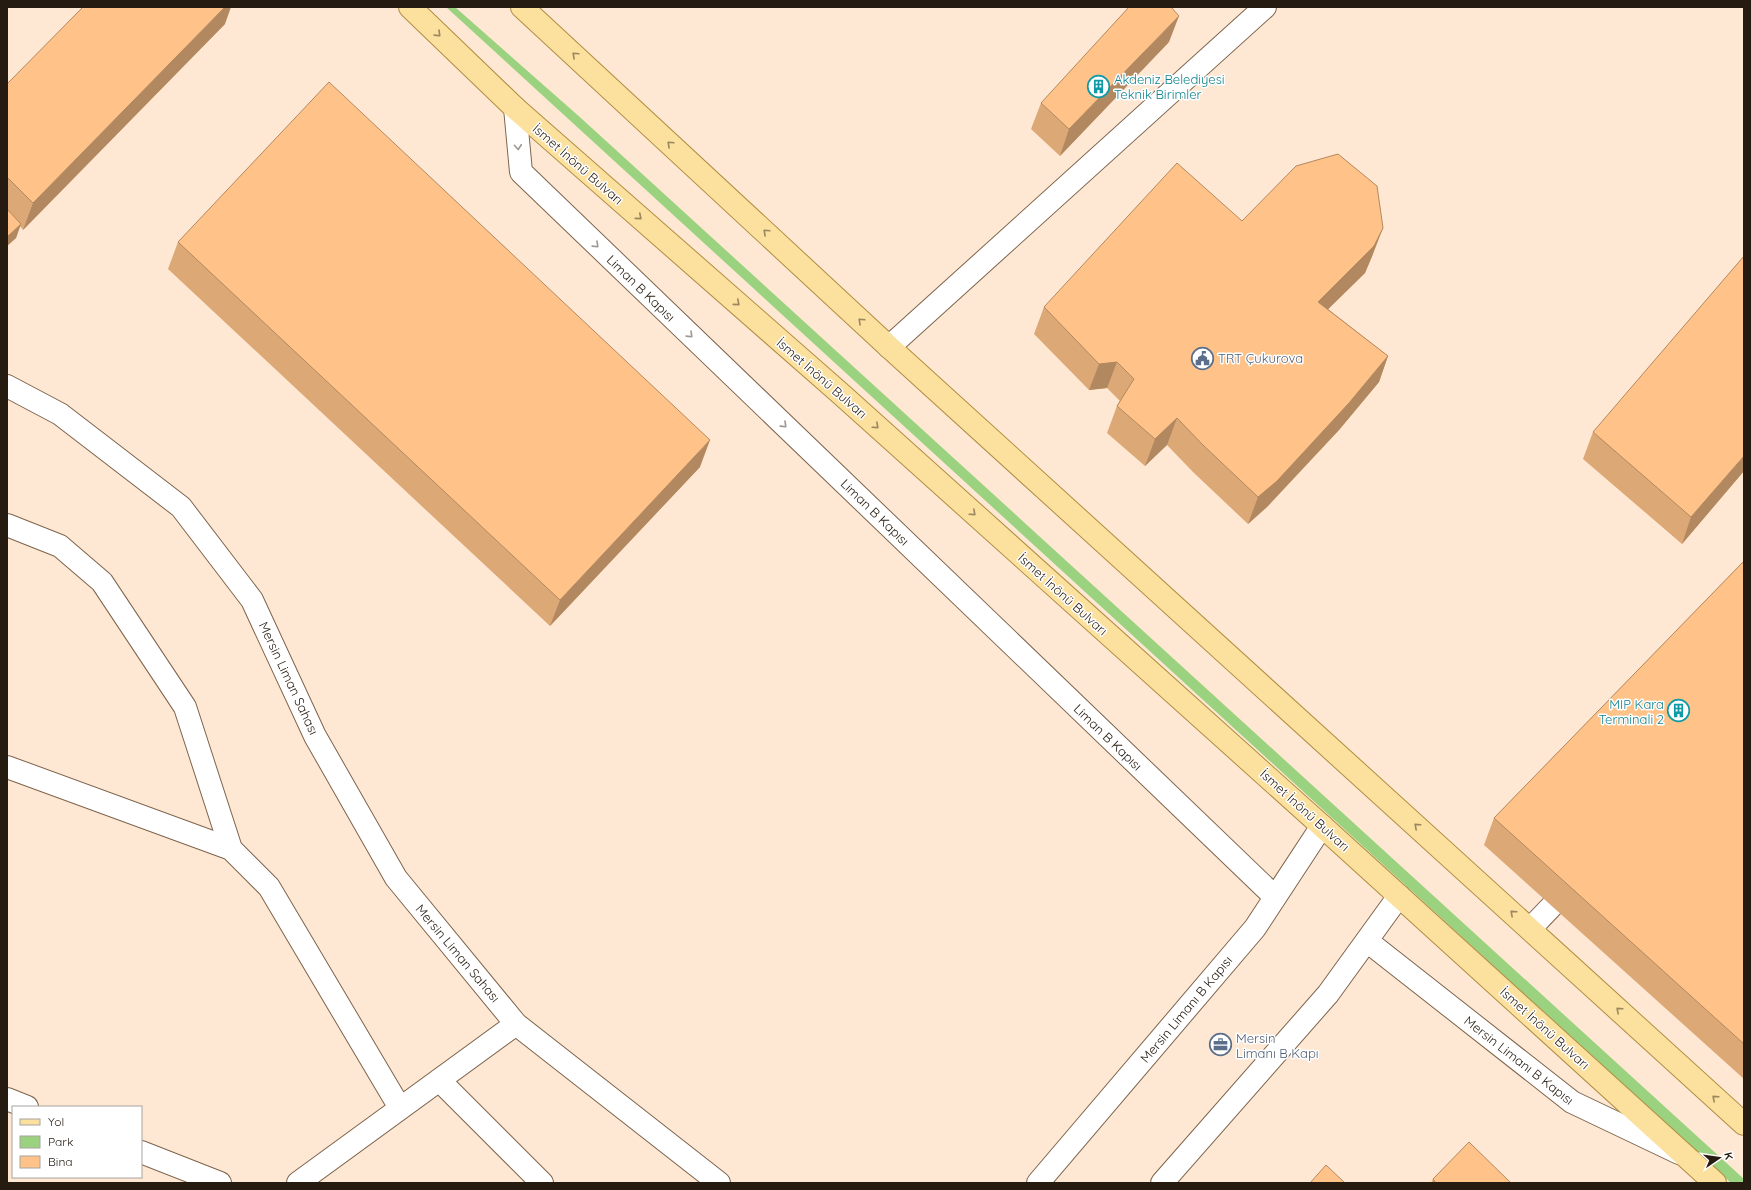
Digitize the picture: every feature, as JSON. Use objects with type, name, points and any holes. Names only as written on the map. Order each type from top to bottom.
[{"type":"main road","name":"İsmet İnönü Bulvarı","points":[[410,7],[515,108],[841,394],[1322,826],[1714,1183]]},
{"type":"main road","points":[[522,7],[889,347],[1744,1124]]},
{"type":"street","points":[[889,347],[1265,7]]},
{"type":"street","name":"Liman B Kapısı","points":[[515,108],[521,172],[1275,897]]},
{"type":"street","name":"Mersin Liman Sahası","points":[[7,386],[60,414],[181,507],[252,600],[315,736],[396,878],[516,1024],[719,1183]]},
{"type":"street","points":[[7,526],[60,546],[102,582],[185,708],[231,849]]},
{"type":"street","points":[[7,767],[231,849],[268,887],[400,1108]]},
{"type":"street","name":"Mersin Limanı B Kapısı","points":[[1038,1183],[1255,928],[1322,826]]},
{"type":"street","points":[[1530,929],[1585,871]]},
{"type":"street","points":[[1162,1183],[1328,994],[1399,896]]},
{"type":"street","name":"Mersin Limanı B Kapısı","points":[[1367,941],[1572,1102],[1685,1156]]},
{"type":"street","points":[[298,1183],[516,1024]]},
{"type":"street","points":[[439,1080],[542,1183]]},
{"type":"street","points":[[7,1099],[24,1106]]},
{"type":"street","points":[[142,1152],[220,1183]]},
{"type":"green space","points":[[446,7],[455,7],[582,119],[1744,1179],[1744,1183],[1731,1183]]},
{"type":"building","points":[[83,7],[225,7],[33,203],[7,177],[7,84]]},
{"type":"building","name":"Akdeniz Belediyesi Teknik Birimler","points":[[1129,7],[1171,7],[1179,16],[1069,129],[1041,103]]},
{"type":"building","points":[[329,82],[710,440],[560,600],[178,242]]},
{"type":"building","name":"TRT Çukurova","points":[[1338,154],[1377,186],[1383,228],[1374,246],[1318,302],[1388,356],[1349,403],[1277,481],[1258,497],[1177,418],[1155,439],[1117,406],[1134,379],[1117,362],[1099,364],[1044,307],[1177,163],[1242,221],[1296,166]]},
{"type":"building","points":[[7,209],[21,224],[7,237]]},
{"type":"building","points":[[1744,256],[1744,456],[1691,517],[1593,432]]},
{"type":"building","name":"MIP Kara Terminali 2","points":[[1744,561],[1744,1044],[1494,818]]},
{"type":"building","points":[[1469,1142],[1511,1183],[1436,1183],[1433,1179]]},
{"type":"building","points":[[1326,1165],[1345,1183],[1310,1183]]},
{"type":"place","name":"Akdeniz Belediyesi Teknik Birimler","points":[[1099,86]]},
{"type":"place","name":"TRT Çukurova","points":[[1203,358]]},
{"type":"place","name":"MIP Kara Terminali 2","points":[[1679,711]]},
{"type":"place","name":"Mersin Limanı B Kapı","points":[[1221,1045]]}]
